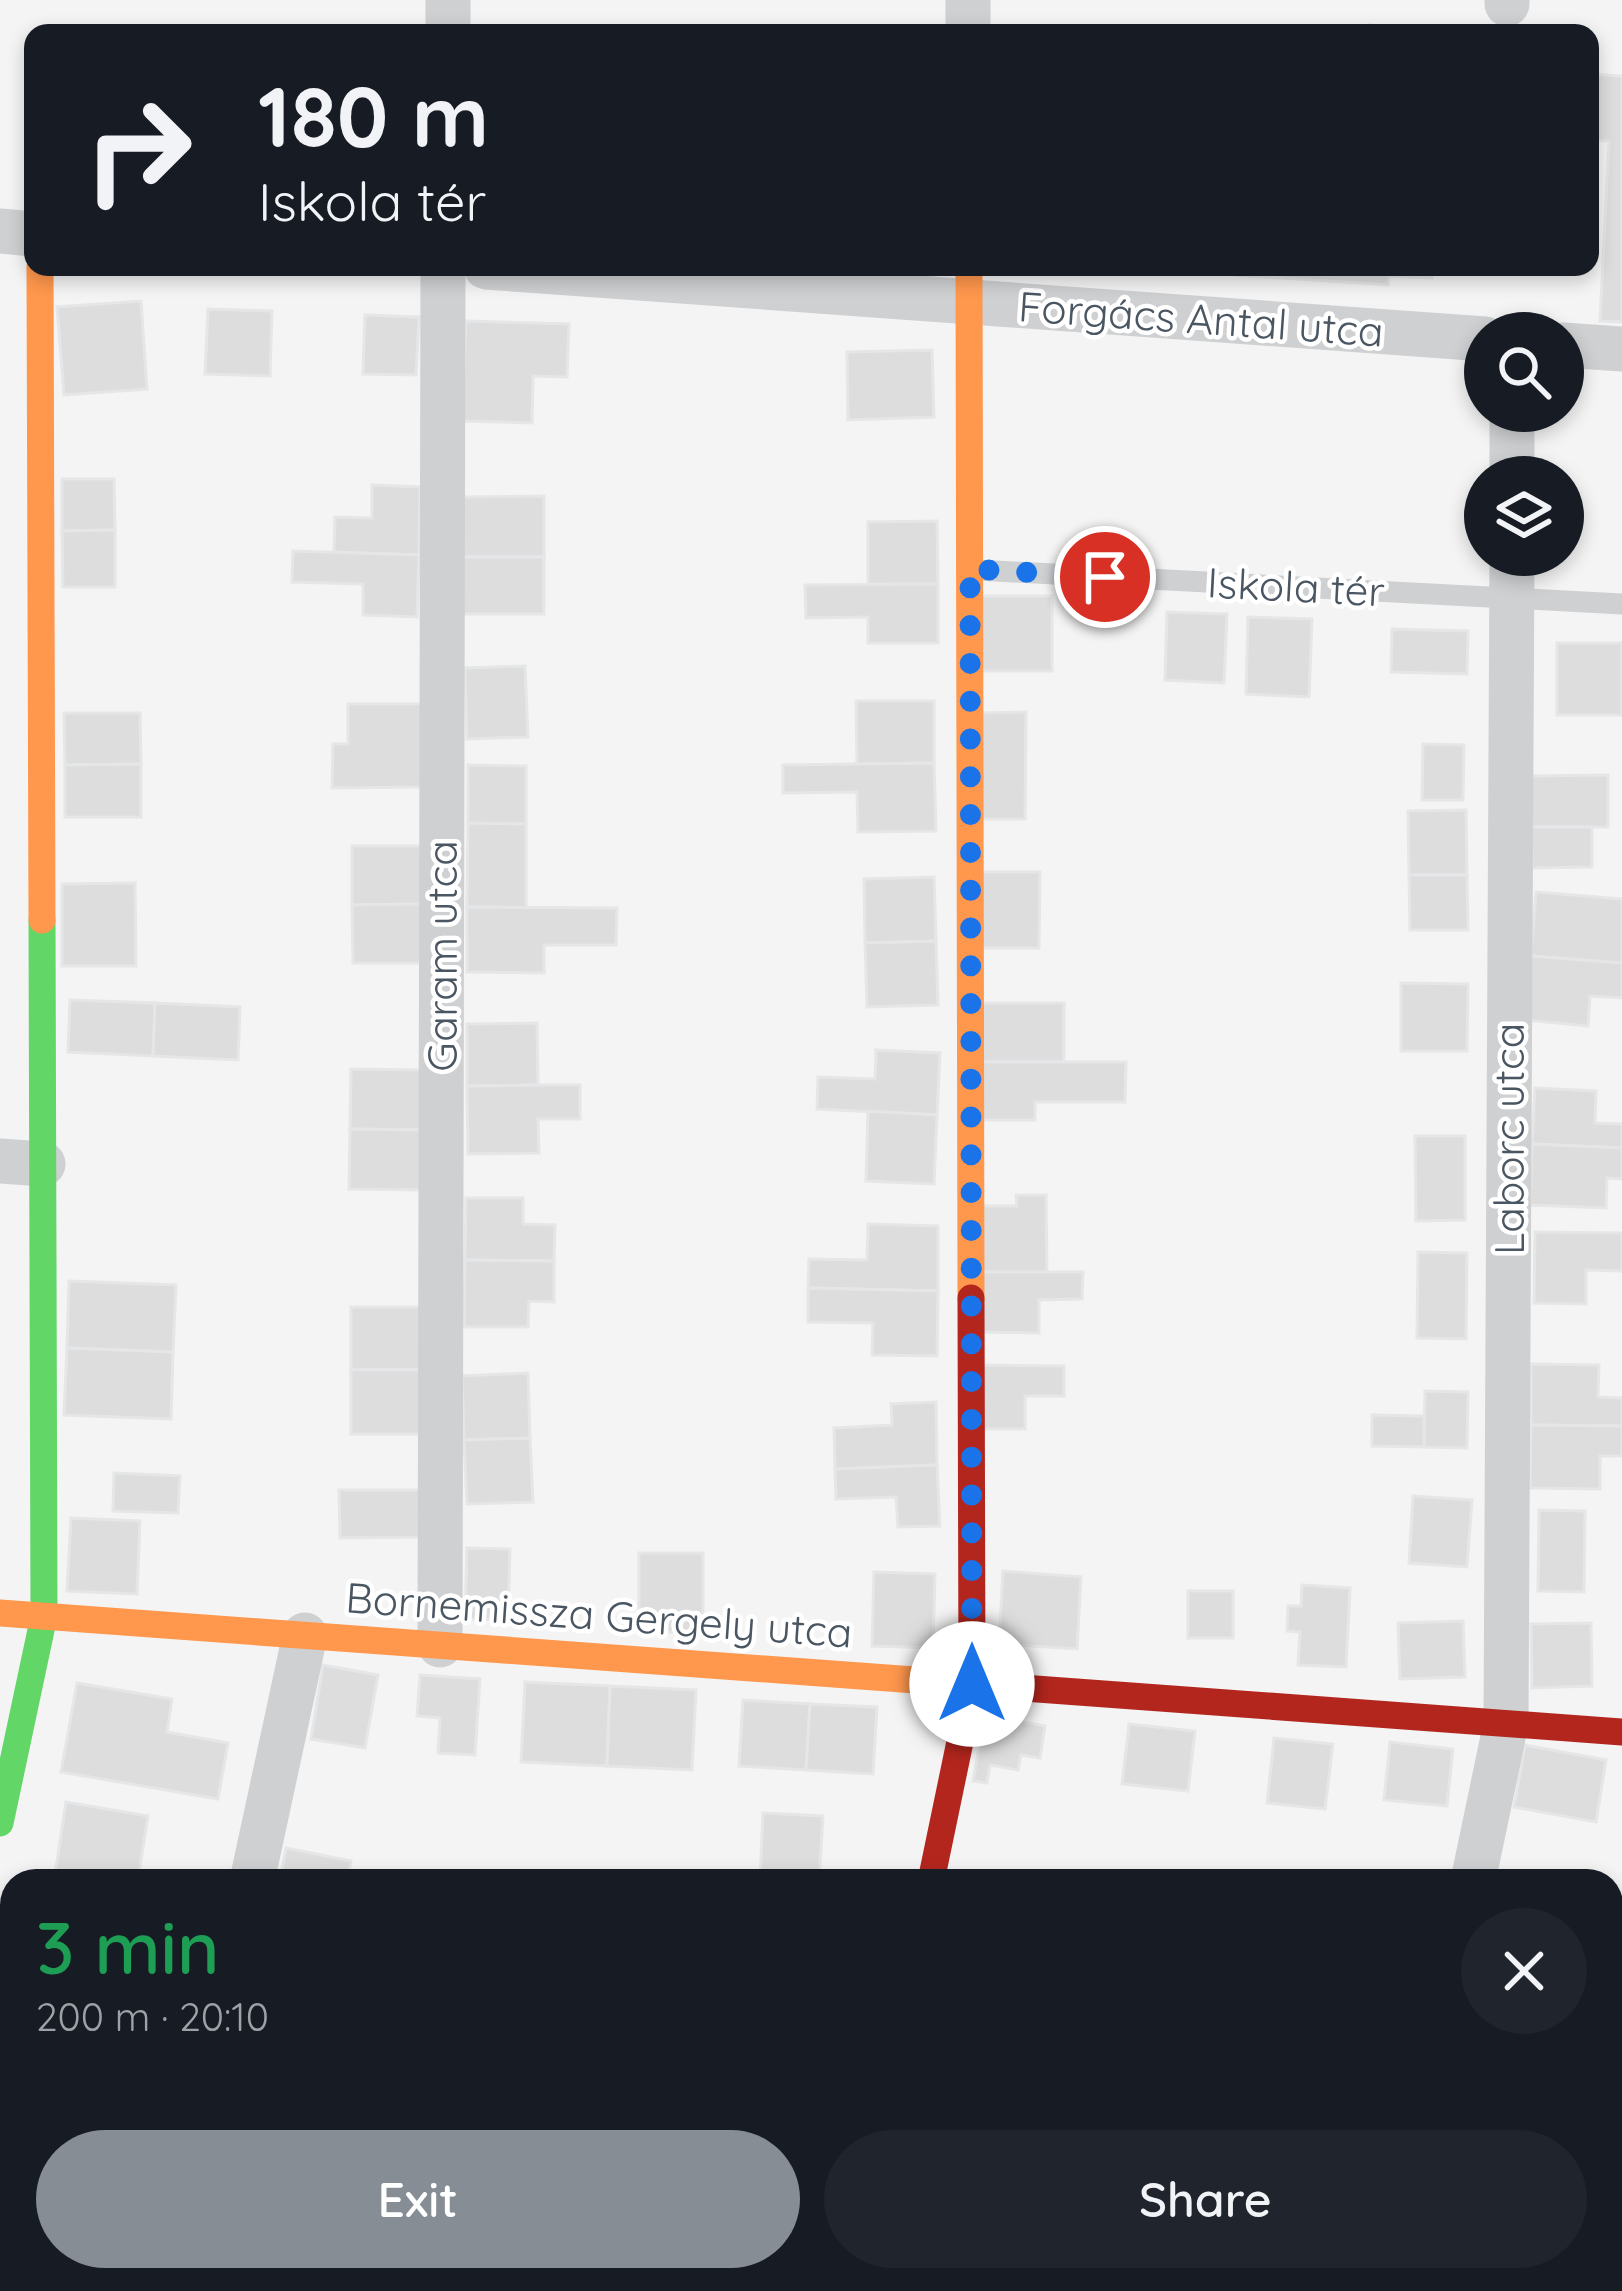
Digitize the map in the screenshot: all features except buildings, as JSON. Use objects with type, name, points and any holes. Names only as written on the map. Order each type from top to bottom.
[{"type":"street","points":[[0,1823],[44,1616],[22,1162],[21,665],[40,276]]},
{"type":"street","name":"Garam utca","points":[[440,1645],[443,276]]},
{"type":"street","name":"Forgács Antal utca","points":[[742,276],[969,284],[1464,338]]},
{"type":"street","points":[[933,1869],[972,1684],[969,284]]},
{"type":"street","points":[[1584,347],[1622,350]]},
{"type":"street","name":"Laborc utca","points":[[1476,1869],[1506,1724],[1512,577]]},
{"type":"street","name":"Bornemissza Gergely utca","points":[[0,1613],[1622,1732]]},
{"type":"street","points":[[255,1869],[305,1635]]},
{"type":"lane","name":"Iskola tér","points":[[970,569],[1512,577],[1622,604]]},
{"type":"traffic: fast","points":[[0,1823],[44,1616],[42,920]]},
{"type":"traffic: slow","points":[[40,276],[42,920]]},
{"type":"traffic: slow","points":[[969,276],[971,1298]]},
{"type":"traffic: slow","points":[[0,1613],[969,1684]]},
{"type":"traffic: jam","points":[[933,1869],[972,1684],[971,1298]]},
{"type":"traffic: jam","points":[[969,1684],[1622,1732]]},
{"type":"route","points":[[972,1684],[970,569],[1105,577]]}]
